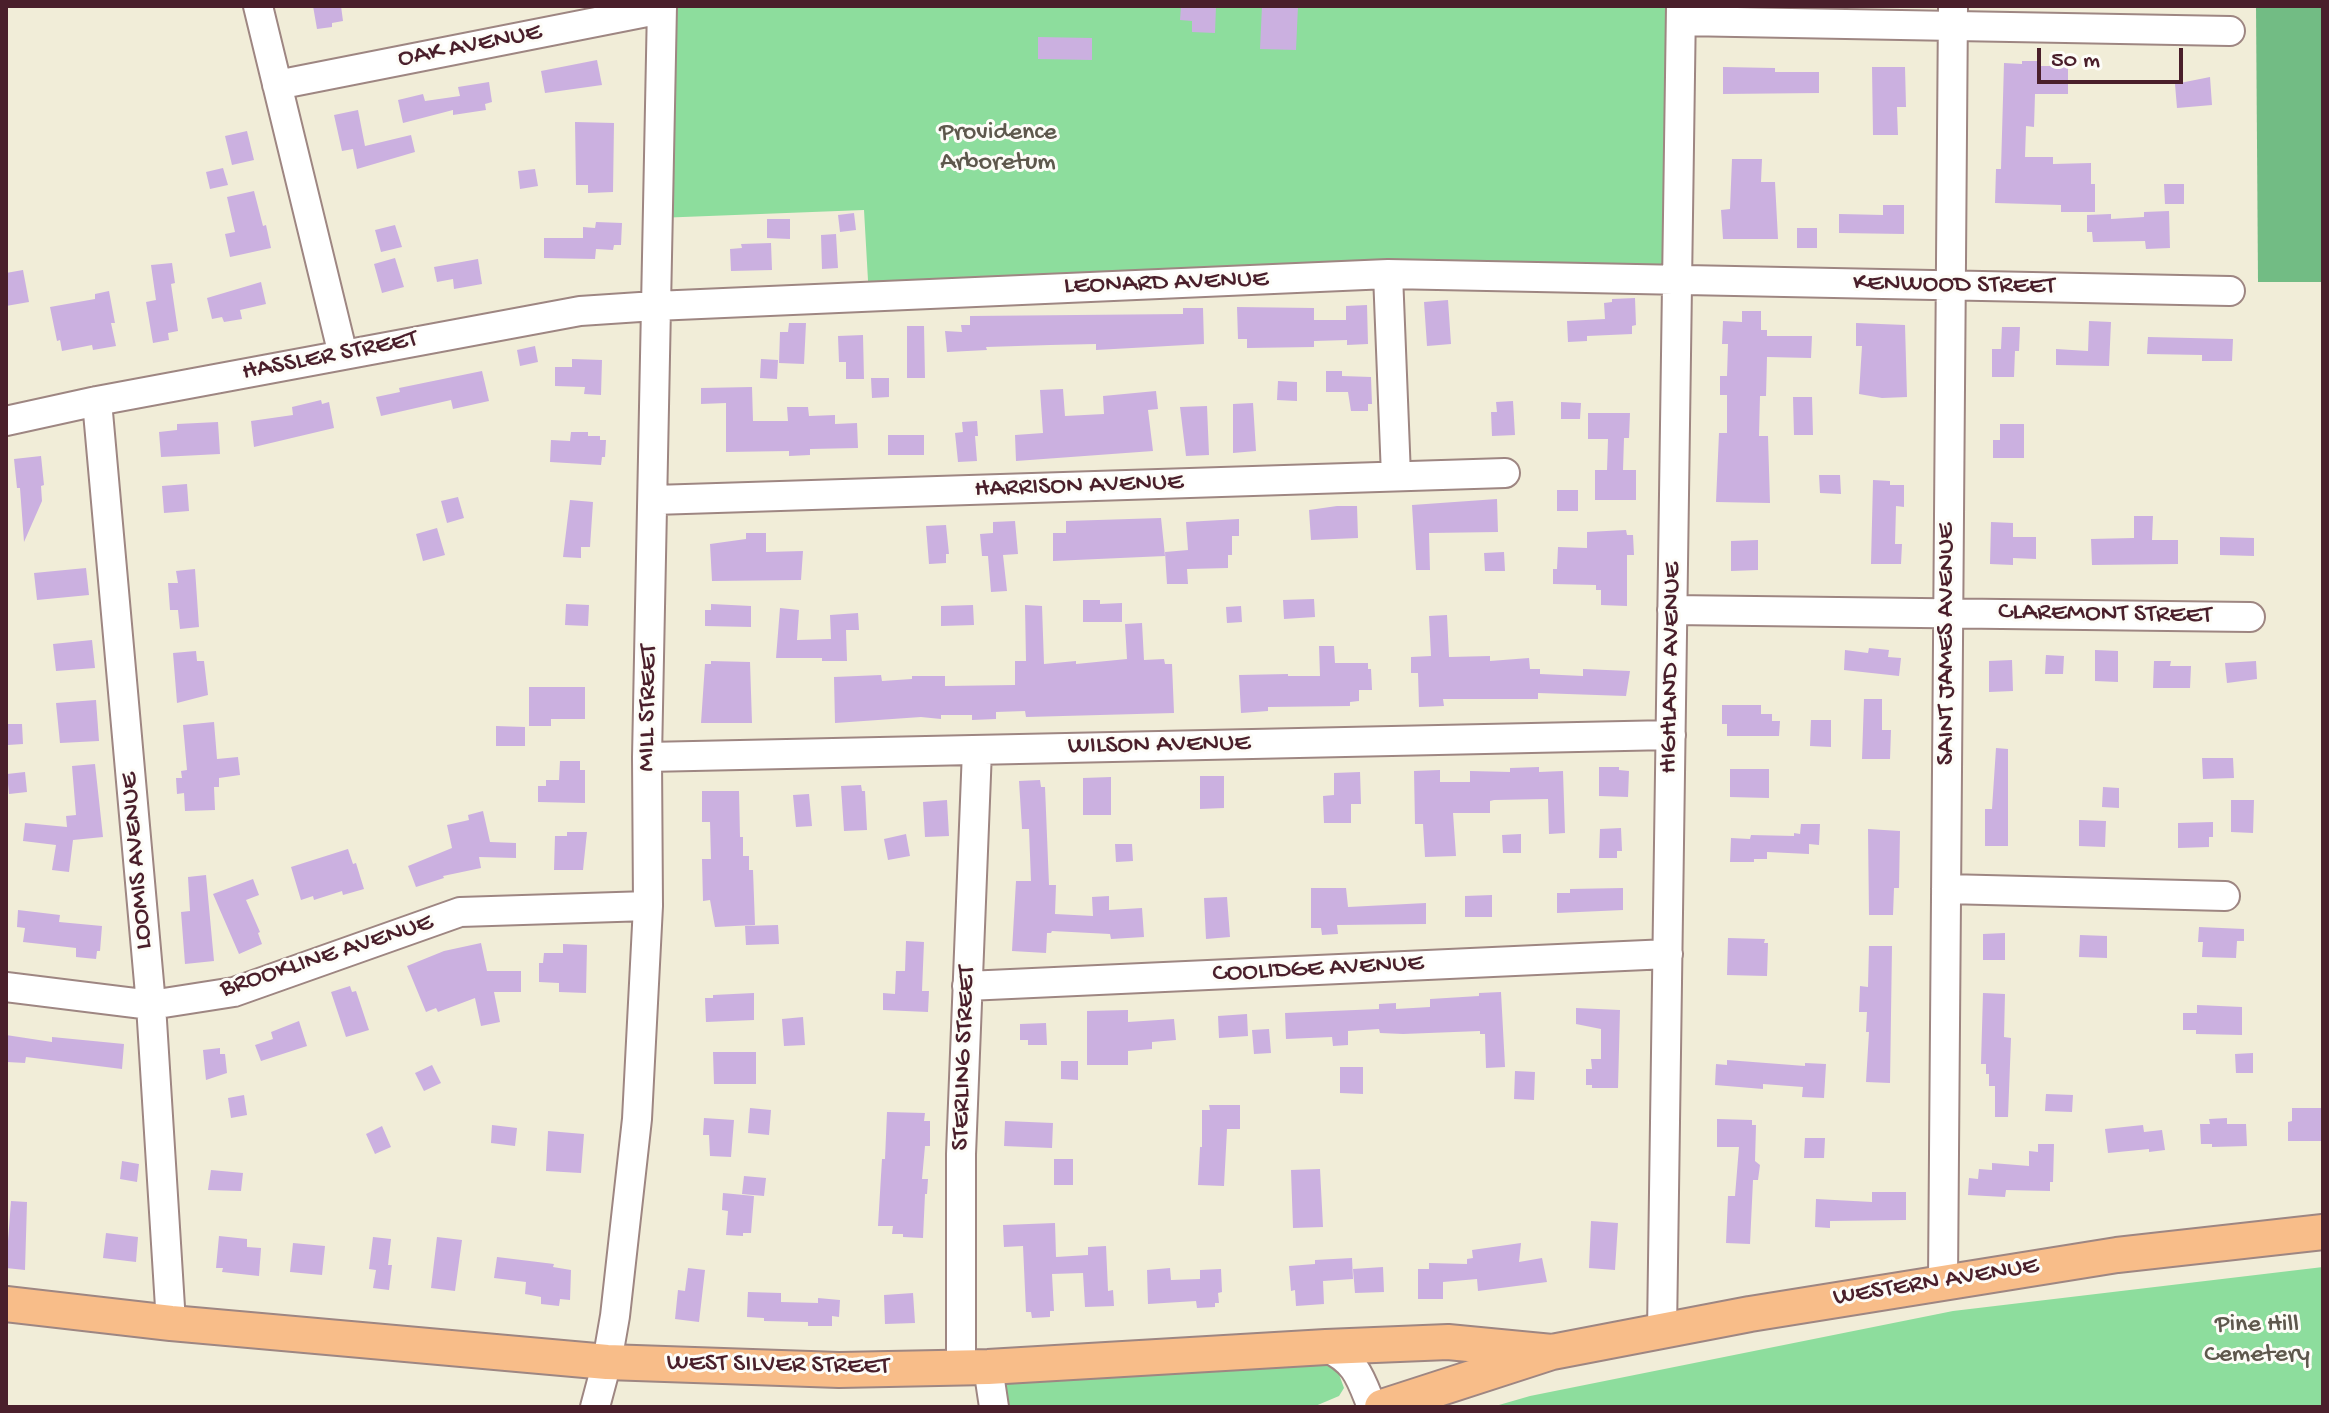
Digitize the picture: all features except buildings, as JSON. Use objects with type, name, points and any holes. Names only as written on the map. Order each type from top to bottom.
[{"type":"main road","name":"WESTERN AVENUE","points":[[1552,1352],[1943,1281],[2153,1250],[2323,1232]]},
{"type":"main road","name":"WEST SILVER STREET","points":[[6,1304],[171,1323],[607,1362],[839,1370],[1448,1342],[1552,1352]]},
{"type":"main road","points":[[1382,1407],[1552,1352]]},
{"type":"street","points":[[258,6],[343,355]]},
{"type":"street","name":"OAK AVENUE","points":[[277,85],[662,8]]},
{"type":"street","name":"MILL STREET","points":[[595,1407],[607,1362],[637,1119],[648,906],[647,757],[662,8]]},
{"type":"street","points":[[1681,14],[1953,16],[2230,31]]},
{"type":"street","name":"HIGHLAND AVENUE","points":[[1662,1331],[1681,14]]},
{"type":"street","name":"SAINT JAMES AVENUE","points":[[1943,1281],[1953,16]]},
{"type":"street","points":[[1388,274],[1396,476]]},
{"type":"street","name":"LEONARD AVENUE","points":[[655,306],[1388,274],[1677,281]]},
{"type":"street","name":"KENWOOD STREET","points":[[1677,281],[2230,291]]},
{"type":"street","name":"HASSLER STREET","points":[[6,421],[97,401],[580,311],[655,306]]},
{"type":"street","name":"LOOMIS AVENUE","points":[[97,401],[151,1005],[171,1323]]},
{"type":"street","name":"HARRISON AVENUE","points":[[654,500],[1505,473]]},
{"type":"street","name":"CLAREMONT STREET","points":[[1672,610],[2250,617]]},
{"type":"street","name":"WILSON AVENUE","points":[[647,757],[1671,735]]},
{"type":"street","name":"STERLING STREET","points":[[977,750],[961,1154],[974,1366],[994,1407]]},
{"type":"street","points":[[1946,889],[2225,896]]},
{"type":"street","name":"BROOKLINE AVENUE","points":[[6,987],[151,1005],[234,992],[460,912],[648,906]]},
{"type":"street","name":"COOLIDGE AVENUE","points":[[967,986],[1668,954]]},
{"type":"street","points":[[1326,1347],[1344,1355],[1356,1368],[1372,1407]]},
{"type":"green space","name":"Providence Arboretum","points":[[662,6],[1681,6],[1677,281],[869,298],[864,210],[657,218]]},
{"type":"green space","points":[[2256,6],[2323,6],[2323,282],[2258,282]]},
{"type":"green space","name":"Pine Hill Cemetery","points":[[2323,1267],[2323,1407],[1492,1407],[1530,1396],[1953,1311]]},
{"type":"green space","points":[[1315,1362],[1336,1366],[1344,1388],[1339,1396],[1313,1407],[1006,1407],[1002,1385],[1007,1378]]}]
